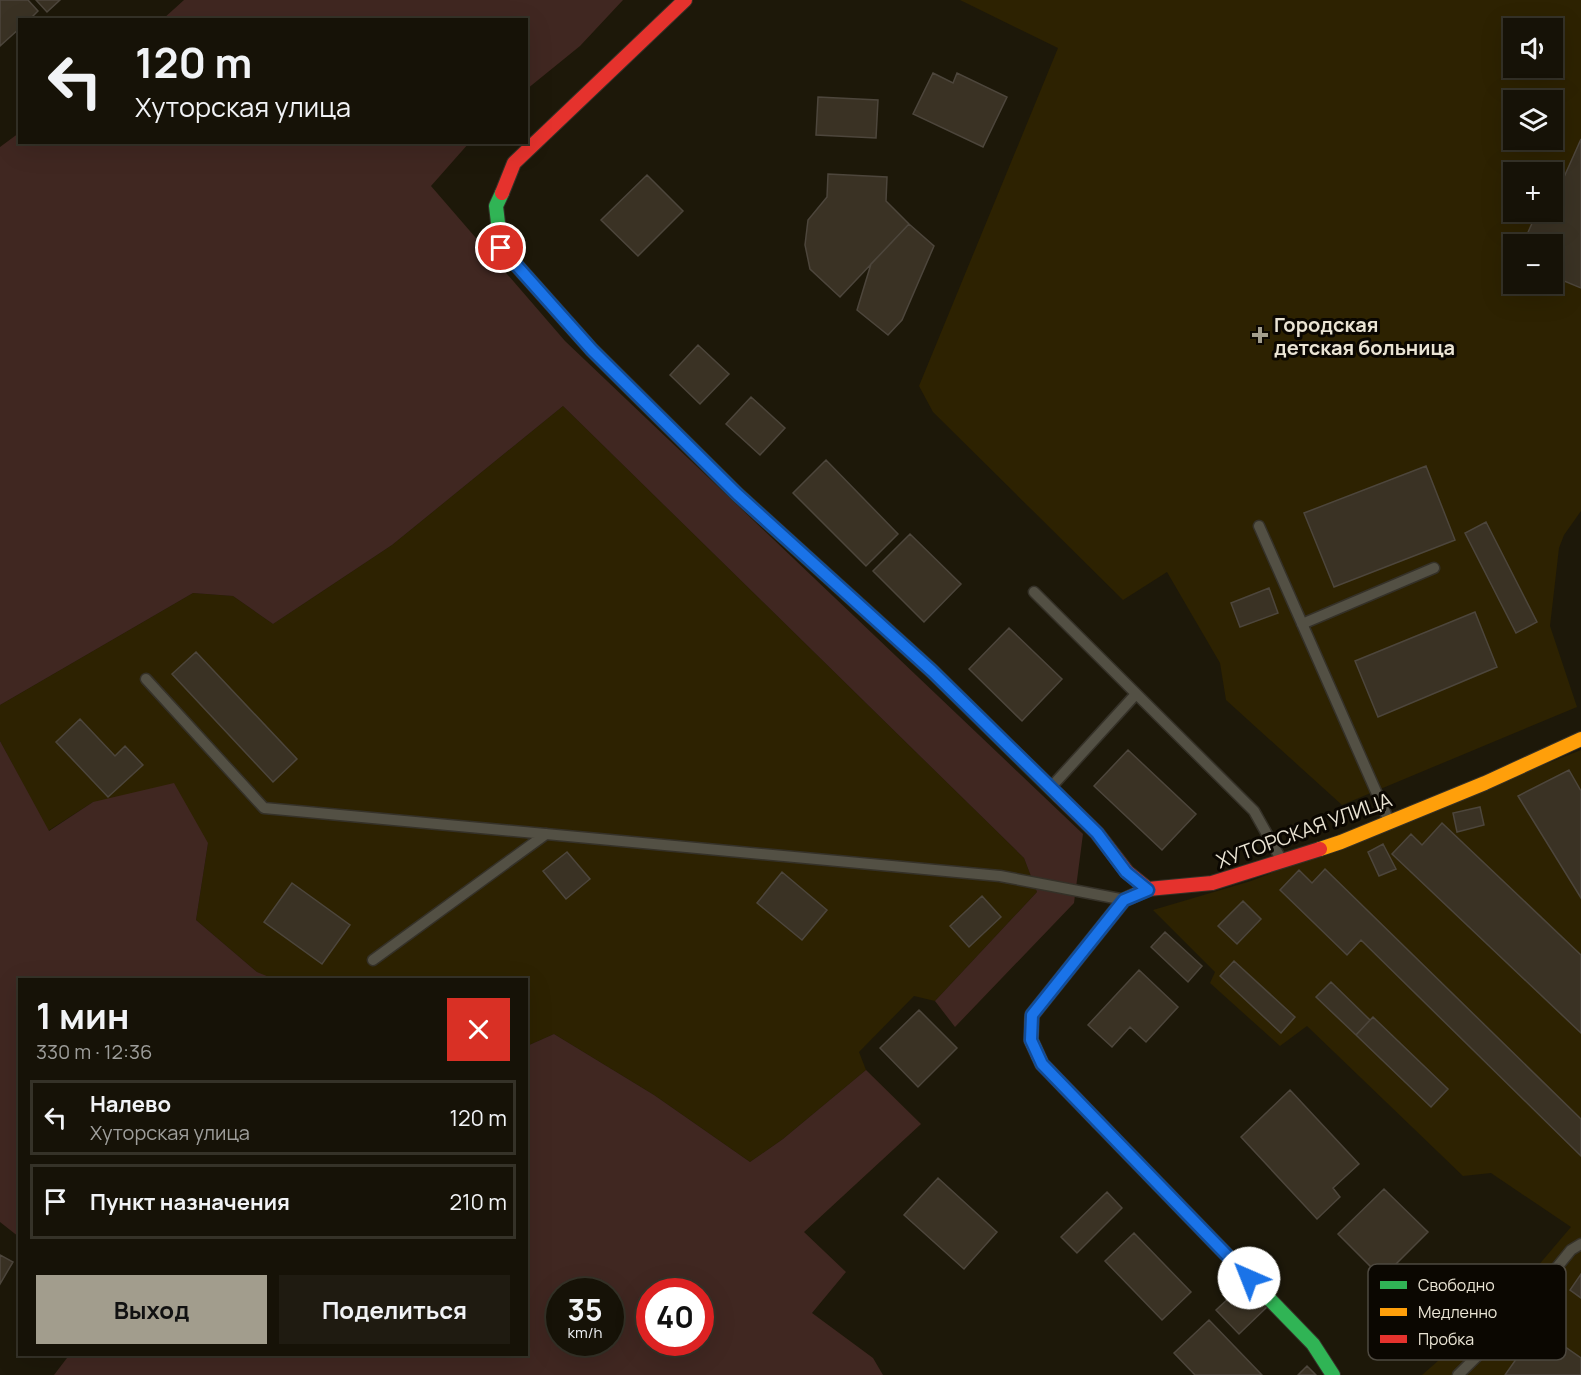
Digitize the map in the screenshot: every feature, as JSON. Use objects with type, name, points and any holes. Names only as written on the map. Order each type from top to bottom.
[{"type":"street","points":[[685,0],[514,163],[496,206],[501,248],[592,350],[737,494],[932,671],[1097,833],[1126,872],[1148,890]]},
{"type":"street","name":"ХУТОРСКАЯ УЛИЦА","points":[[1124,900],[1148,890],[1212,883],[1341,842],[1485,783],[1581,740]]},
{"type":"street","points":[[1124,900],[1032,1015],[1031,1040],[1042,1064],[1313,1344],[1333,1375]]},
{"type":"lane","points":[[1259,526],[1389,821]]},
{"type":"lane","points":[[1302,624],[1434,568]]},
{"type":"lane","points":[[1034,592],[1254,811],[1282,861]]},
{"type":"lane","points":[[146,679],[264,808],[1000,876],[1124,900]]},
{"type":"lane","points":[[1050,788],[1136,694]]},
{"type":"lane","points":[[373,960],[546,834]]},
{"type":"lane","points":[[1560,1264],[1571,1250],[1581,1244]]},
{"type":"lane","points":[[1458,1375],[1473,1360]]},
{"type":"shaded area","points":[[184,0],[623,0],[580,46],[528,88],[528,18],[164,18]]},
{"type":"shaded area","name":"Городская детская больница","points":[[960,0],[1581,0],[1581,511],[1564,535],[1559,548],[1550,626],[1577,707],[1342,805],[1226,700],[1220,663],[1167,572],[1123,600],[933,412],[919,386],[1058,48]]},
{"type":"shaded area","points":[[18,134],[18,144],[468,144],[431,186],[565,341],[1083,834],[1074,903],[955,1027],[935,1001],[1037,892],[1024,858],[563,406],[392,545],[273,624],[233,596],[193,593],[0,705],[0,147]]},
{"type":"shaded area","points":[[563,406],[1024,858],[1037,892],[935,1001],[914,996],[859,1052],[866,1070],[783,1139],[750,1162],[654,1095],[554,1034],[528,1046],[528,978],[270,978],[257,972],[196,920],[208,843],[93,802],[48,831],[0,741],[0,705],[193,593],[233,596],[273,624],[392,545]]},
{"type":"shaded area","points":[[0,741],[49,831],[93,802],[174,783],[208,843],[196,920],[257,972],[272,978],[18,978],[18,1236],[0,1222]]},
{"type":"shaded area","points":[[1581,750],[1581,1375],[1422,1375],[1439,1360],[1566,1360],[1566,1264],[1540,1264],[1571,1227],[1491,1173],[1463,1176],[1307,1026],[1280,1046],[1210,983],[1215,972],[1153,910],[1251,881]]},
{"type":"shaded area","points":[[554,1034],[654,1095],[750,1162],[783,1139],[866,1070],[921,1124],[804,1232],[846,1272],[812,1313],[873,1358],[883,1375],[54,1375],[68,1356],[528,1356],[528,1046]]},
{"type":"building","points":[[0,0],[28,0],[38,11],[31,18],[18,18],[18,30],[0,46]]},
{"type":"building","points":[[36,0],[60,0],[47,12]]},
{"type":"building","points":[[933,73],[953,83],[957,73],[1007,97],[983,147],[913,114]]},
{"type":"building","points":[[818,97],[878,100],[876,138],[816,135]]},
{"type":"building","points":[[1581,139],[1581,288],[1563,281],[1563,234],[1527,234],[1533,222],[1563,222],[1563,179]]},
{"type":"building","points":[[828,174],[887,177],[886,201],[909,224],[840,297],[810,269],[805,245],[808,220],[827,197]]},
{"type":"building","points":[[647,175],[683,211],[638,256],[601,220]]},
{"type":"building","points":[[909,224],[934,246],[902,320],[888,335],[857,310],[871,264]]},
{"type":"building","points":[[698,345],[729,374],[700,404],[670,375]]},
{"type":"building","points":[[751,397],[785,428],[760,455],[726,424]]},
{"type":"building","points":[[826,460],[898,534],[866,566],[793,493]]},
{"type":"building","points":[[1426,466],[1455,540],[1334,587],[1304,513]]},
{"type":"building","points":[[1486,522],[1537,622],[1516,633],[1465,533]]},
{"type":"building","points":[[910,534],[961,584],[924,622],[873,571]]},
{"type":"building","points":[[1269,588],[1278,613],[1240,627],[1231,603]]},
{"type":"building","points":[[1475,612],[1497,667],[1378,717],[1355,661]]},
{"type":"building","points":[[1009,628],[1062,679],[1022,721],[969,669]]},
{"type":"building","points":[[196,652],[297,759],[273,782],[172,674]]},
{"type":"building","points":[[80,719],[115,756],[125,746],[143,765],[108,797],[56,742]]},
{"type":"building","points":[[1128,750],[1196,814],[1162,850],[1094,786]]},
{"type":"building","points":[[1569,770],[1581,791],[1581,898],[1518,796]]},
{"type":"building","points":[[1480,807],[1484,825],[1457,832],[1453,813]]},
{"type":"building","points":[[1442,823],[1581,955],[1581,1033],[1392,854],[1411,834],[1422,845]]},
{"type":"building","points":[[1383,844],[1396,869],[1379,876],[1368,852]]},
{"type":"building","points":[[567,852],[590,879],[566,899],[543,871]]},
{"type":"building","points":[[1325,869],[1581,1119],[1581,1156],[1361,940],[1347,955],[1280,890],[1299,870],[1312,883]]},
{"type":"building","points":[[782,872],[827,910],[802,940],[757,903]]},
{"type":"building","points":[[292,883],[350,925],[322,964],[264,922]]},
{"type":"building","points":[[982,896],[1001,917],[969,947],[950,926]]},
{"type":"building","points":[[1243,901],[1261,919],[1237,944],[1218,926]]},
{"type":"building","points":[[1165,932],[1202,966],[1188,982],[1151,947]]},
{"type":"building","points":[[1234,961],[1295,1017],[1281,1033],[1220,976]]},
{"type":"building","points":[[1139,970],[1178,1007],[1146,1042],[1130,1027],[1112,1047],[1088,1025]]},
{"type":"building","points":[[1331,982],[1370,1020],[1356,1035],[1316,997]]},
{"type":"building","points":[[919,1010],[957,1048],[918,1087],[880,1048]]},
{"type":"building","points":[[1373,1017],[1448,1089],[1431,1107],[1356,1035]]},
{"type":"building","points":[[1290,1090],[1359,1164],[1333,1188],[1340,1197],[1317,1219],[1241,1137]]},
{"type":"building","points":[[938,1178],[997,1232],[964,1269],[904,1215]]},
{"type":"building","points":[[1384,1189],[1428,1232],[1396,1264],[1368,1264],[1338,1234]]},
{"type":"building","points":[[1107,1192],[1122,1208],[1077,1253],[1061,1237]]},
{"type":"building","points":[[1134,1233],[1191,1292],[1162,1320],[1105,1261]]},
{"type":"building","points":[[0,1255],[13,1262],[0,1284]]},
{"type":"building","points":[[1581,1274],[1581,1298],[1570,1290]]},
{"type":"building","points":[[1245,1283],[1268,1306],[1239,1334],[1216,1310]]},
{"type":"building","points":[[1209,1320],[1262,1375],[1195,1375],[1174,1353]]},
{"type":"building","points":[[1566,1348],[1581,1358],[1581,1375],[1505,1375],[1516,1360],[1566,1360]]},
{"type":"building","points":[[1307,1366],[1316,1375],[1298,1375]]},
{"type":"traffic: fast","points":[[502,193],[496,206],[501,248],[592,350],[737,494],[932,671],[1059,796]]},
{"type":"traffic: fast","points":[[1098,1122],[1313,1344],[1333,1375]]},
{"type":"traffic: slow","points":[[1320,849],[1485,783],[1581,739]]},
{"type":"traffic: slow","points":[[1098,1122],[1042,1064],[1031,1040],[1032,1015],[1124,900],[1148,889]]},
{"type":"traffic: jam","points":[[502,193],[514,163],[685,0]]},
{"type":"traffic: jam","points":[[1059,796],[1097,833],[1127,872],[1148,889],[1212,883],[1320,849]]},
{"type":"place","name":"Городская детская больница","points":[[1260,335]]},
{"type":"route","points":[[501,248],[539,294],[592,350],[737,494],[932,671],[1097,833],[1126,872],[1148,890],[1124,900],[1032,1015],[1031,1040],[1042,1064],[1249,1278]]}]
